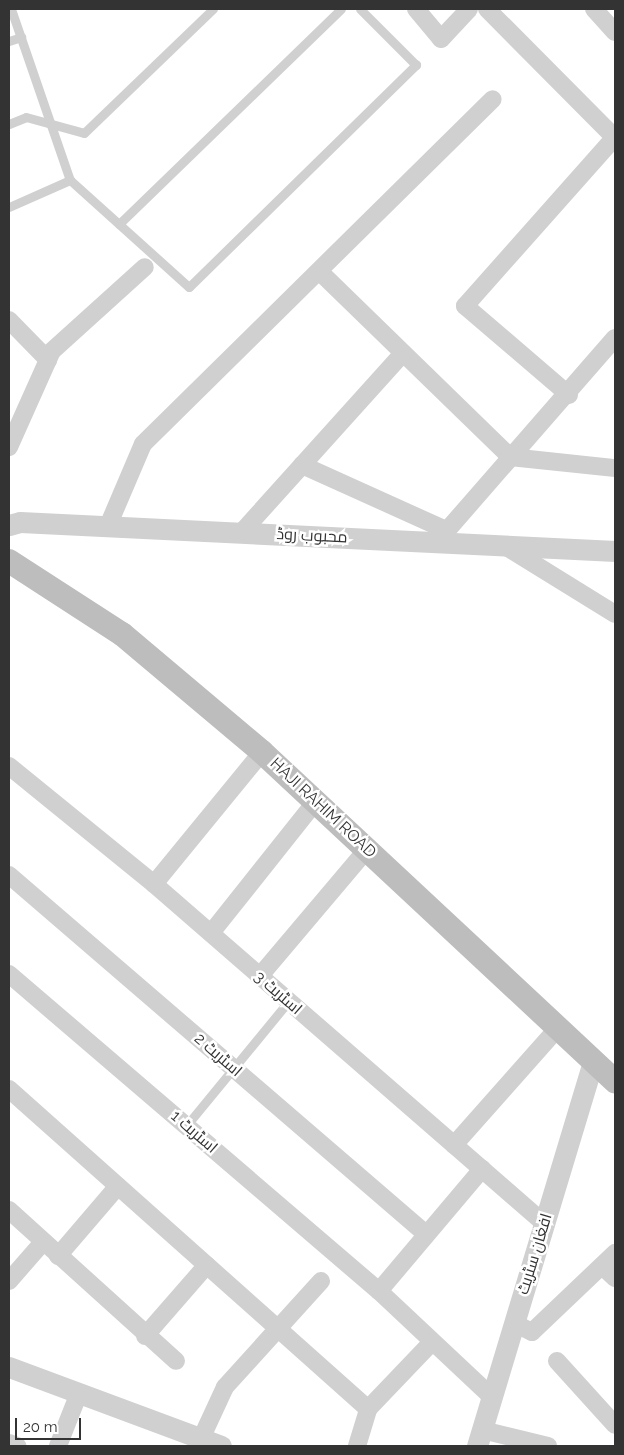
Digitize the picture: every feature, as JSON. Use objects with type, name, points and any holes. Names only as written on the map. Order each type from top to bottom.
[{"type":"main road","name":"HAJI RAHIM ROAD","points":[[9,561],[122,634],[262,752],[615,1081]]},
{"type":"street","points":[[416,9],[441,39],[469,9]]},
{"type":"street","points":[[487,9],[615,138],[465,306],[569,395]]},
{"type":"street","points":[[594,9],[615,32]]},
{"type":"street","points":[[108,526],[143,444],[493,99]]},
{"type":"street","points":[[11,435],[52,351],[144,267]]},
{"type":"street","points":[[319,271],[510,457],[615,468]]},
{"type":"street","points":[[9,320],[48,360]]},
{"type":"street","points":[[302,464],[441,536],[510,457],[569,395],[615,338]]},
{"type":"street","points":[[241,533],[403,353]]},
{"type":"street","name":"محبوب روڈ","points":[[9,525],[20,522],[241,533],[441,536],[505,546],[615,551]]},
{"type":"street","points":[[505,546],[615,614]]},
{"type":"street","points":[[154,884],[262,752]]},
{"type":"street","name":"اسٹریٹ 3","points":[[9,766],[154,884],[544,1223]]},
{"type":"street","points":[[211,933],[316,801]]},
{"type":"street","points":[[259,976],[367,849]]},
{"type":"street","name":"اسٹریٹ 2","points":[[9,875],[426,1234]]},
{"type":"street","name":"اسٹریٹ 1","points":[[9,974],[379,1291],[492,1397]]},
{"type":"street","points":[[454,1145],[558,1028]]},
{"type":"street","name":"افغان سٹریٹ","points":[[480,1438],[593,1061]]},
{"type":"street","points":[[9,1089],[368,1409]]},
{"type":"street","points":[[379,1291],[482,1169]]},
{"type":"street","points":[[58,1256],[118,1186]]},
{"type":"street","points":[[9,1210],[145,1336],[176,1361]]},
{"type":"street","points":[[9,1281],[43,1242]]},
{"type":"street","points":[[514,1323],[532,1332],[615,1253]]},
{"type":"street","points":[[145,1336],[207,1265]]},
{"type":"street","points":[[602,1266],[615,1278]]},
{"type":"street","points":[[201,1439],[225,1387],[321,1281]]},
{"type":"street","points":[[357,1446],[368,1409],[432,1342]]},
{"type":"street","points":[[556,1361],[615,1425]]},
{"type":"street","points":[[9,1367],[221,1446]]},
{"type":"street","points":[[58,1446],[79,1393]]},
{"type":"street","points":[[480,1438],[548,1446]]},
{"type":"street","points":[[9,1443],[17,1446]]},
{"type":"lane","points":[[11,9],[70,180],[189,286],[416,65],[360,9]]},
{"type":"lane","points":[[9,124],[26,117],[84,133],[213,9]]},
{"type":"lane","points":[[119,224],[341,9]]},
{"type":"lane","points":[[9,41],[21,37]]},
{"type":"lane","points":[[9,207],[70,180]]},
{"type":"lane","points":[[186,1126],[288,1002]]}]
